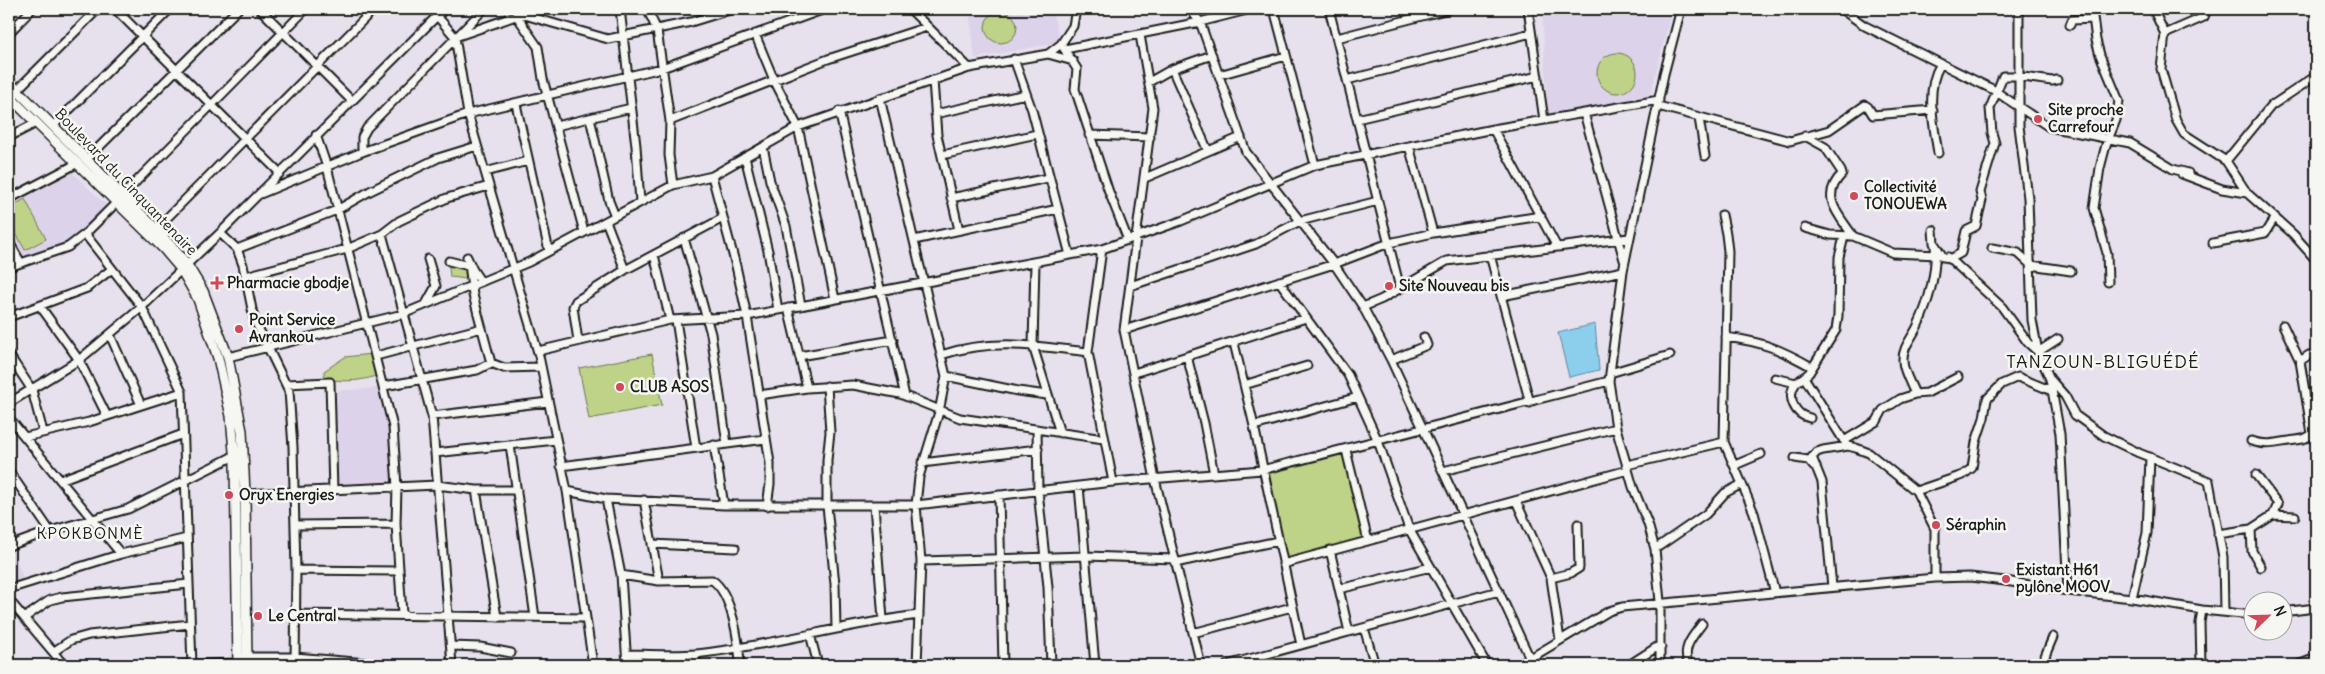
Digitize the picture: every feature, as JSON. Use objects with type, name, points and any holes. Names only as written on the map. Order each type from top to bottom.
[{"type":"main road","name":"Boulevard du Cinquantenaire","points":[[9,82],[53,126],[82,161],[120,199],[164,249],[184,266],[198,299],[218,358],[231,416],[242,662]]},
{"type":"main road","name":"Boulevard du Cinquantenaire","points":[[9,96],[36,123],[82,161]]},
{"type":"main road","name":"Boulevard du Cinquantenaire","points":[[120,199],[156,229],[203,291],[228,357],[242,431],[245,494],[242,662]]},
{"type":"street","points":[[9,33],[32,9]]},
{"type":"street","points":[[17,90],[98,9]]},
{"type":"street","points":[[115,9],[280,172]]},
{"type":"street","points":[[53,126],[170,9]]},
{"type":"street","points":[[9,199],[82,161],[238,9]]},
{"type":"street","points":[[260,9],[352,100]]},
{"type":"street","points":[[9,268],[68,247],[85,234],[306,9]]},
{"type":"street","points":[[156,229],[374,9]]},
{"type":"street","points":[[431,9],[456,37],[468,114],[538,351],[567,491],[593,665]]},
{"type":"street","points":[[9,403],[79,360],[110,336],[220,233],[444,9]]},
{"type":"street","points":[[362,152],[362,138],[367,128],[484,9]]},
{"type":"street","points":[[456,37],[536,9]]},
{"type":"street","points":[[620,9],[636,146],[640,202]]},
{"type":"street","points":[[647,9],[657,30],[670,121],[670,155],[673,185]]},
{"type":"street","points":[[519,15],[603,38],[622,37],[657,30],[717,15],[733,9]]},
{"type":"street","points":[[258,195],[362,152],[468,114],[662,68],[811,11],[825,9]]},
{"type":"street","points":[[910,9],[969,68]]},
{"type":"street","points":[[1063,47],[1073,26],[1076,9]]},
{"type":"street","points":[[1190,9],[1200,22],[1246,152],[1334,264],[1363,306],[1424,429],[1532,662]]},
{"type":"street","points":[[228,357],[266,346],[404,314],[514,269],[673,185],[712,176],[798,127],[932,80],[969,68],[1048,54],[1063,47],[1140,36],[1251,9]]},
{"type":"street","points":[[1274,9],[1315,164]]},
{"type":"street","points":[[1329,9],[1400,288]]},
{"type":"street","points":[[1337,38],[1449,9]]},
{"type":"street","points":[[1528,9],[1544,120]]},
{"type":"street","points":[[1660,665],[1660,602],[1655,549],[1616,428],[1609,381],[1624,262],[1658,103],[1681,9]]},
{"type":"street","points":[[1841,9],[1860,23],[1996,93],[2049,127],[2109,137],[2138,147],[2172,169],[2188,173],[2182,174],[2197,181],[2222,189],[2247,193]]},
{"type":"street","points":[[2019,9],[2017,76],[2020,108],[2019,136],[2028,198],[2031,265],[2030,288],[2038,352],[2050,379],[2061,447],[2068,591]]},
{"type":"street","points":[[2092,9],[2100,55],[2119,101],[2116,120],[2100,168],[2094,208],[2107,253],[2108,282]]},
{"type":"street","points":[[2154,9],[2165,34],[2161,69],[2176,120],[2184,134],[2226,161],[2247,193],[2275,217],[2316,260]]},
{"type":"street","points":[[2165,34],[2204,16],[2207,9]]},
{"type":"street","points":[[519,15],[536,44],[538,61],[584,232]]},
{"type":"street","points":[[2070,25],[2072,20],[2093,19]]},
{"type":"street","points":[[670,121],[828,59],[928,27]]},
{"type":"street","points":[[1348,80],[1532,33]]},
{"type":"street","points":[[755,34],[774,80],[798,127],[835,299]]},
{"type":"street","points":[[1140,36],[1153,108],[1124,330],[1154,479],[1200,665]]},
{"type":"street","points":[[1063,47],[1076,70],[1075,89],[1128,240]]},
{"type":"street","points":[[1048,54],[1073,62]]},
{"type":"street","points":[[1149,82],[1172,69],[1212,55]]},
{"type":"street","points":[[1219,75],[1286,56]]},
{"type":"street","points":[[1014,59],[1026,94],[1070,255]]},
{"type":"street","points":[[1938,153],[1933,110],[1933,79],[1940,65]]},
{"type":"street","points":[[1172,69],[1208,151]]},
{"type":"street","points":[[1357,119],[1538,76]]},
{"type":"street","points":[[1805,228],[1830,235],[1853,236],[1893,254],[1957,256],[1961,253],[1966,231],[1976,226],[1982,200],[1980,192],[1995,143],[1992,133],[1990,108],[2003,76],[2057,80]]},
{"type":"street","points":[[2226,161],[2270,106],[2316,76]]},
{"type":"street","points":[[932,80],[935,114],[942,155],[959,230]]},
{"type":"street","points":[[935,114],[1026,94]]},
{"type":"street","points":[[880,98],[946,376],[939,412],[922,463],[916,505],[921,562],[917,665]]},
{"type":"street","points":[[538,351],[673,320],[747,316],[1102,249],[1181,221],[1272,184],[1315,164],[1584,113],[1658,103],[1700,118],[1790,141],[1829,130],[1865,105],[1873,115],[1933,110]]},
{"type":"street","points":[[516,104],[549,251]]},
{"type":"street","points":[[556,126],[631,108]]},
{"type":"street","points":[[840,112],[905,396]]},
{"type":"street","points":[[1584,113],[1624,262]]},
{"type":"street","points":[[590,118],[615,216]]},
{"type":"street","points":[[1700,118],[1705,156]]},
{"type":"street","points":[[9,137],[36,123]]},
{"type":"street","points":[[1493,129],[1557,247]]},
{"type":"street","points":[[942,155],[1037,134]]},
{"type":"street","points":[[316,135],[384,386],[393,427],[397,487],[398,571],[402,614]]},
{"type":"street","points":[[1090,136],[1150,137]]},
{"type":"street","points":[[1806,136],[1825,147],[1842,172],[1832,187],[1831,198],[1838,214],[1853,236]]},
{"type":"street","points":[[1145,178],[1241,137]]},
{"type":"street","points":[[237,249],[337,210],[370,191],[438,158],[477,146]]},
{"type":"street","points":[[1409,146],[1433,233]]},
{"type":"street","points":[[763,147],[770,181],[786,226],[801,306]]},
{"type":"street","points":[[745,157],[768,251],[778,310]]},
{"type":"street","points":[[485,172],[528,161]]},
{"type":"street","points":[[712,176],[747,316],[770,463],[767,506]]},
{"type":"street","points":[[951,198],[1048,178]]},
{"type":"street","points":[[246,276],[347,249],[382,234],[399,221],[447,198],[489,186]]},
{"type":"street","points":[[1130,286],[1256,244],[1300,221],[1378,200]]},
{"type":"street","points":[[914,240],[1058,208]]},
{"type":"street","points":[[1722,215],[1728,251],[1724,442],[1754,513],[1775,593]]},
{"type":"street","points":[[1124,330],[1334,264],[1388,244],[1433,233],[1541,216]]},
{"type":"street","points":[[2213,243],[2265,233],[2275,217]]},
{"type":"street","points":[[578,341],[574,303],[625,270],[723,218]]},
{"type":"street","points":[[606,220],[625,270]]},
{"type":"street","points":[[1933,230],[1934,242],[1942,256],[2002,307],[2028,344],[2038,352]]},
{"type":"street","points":[[220,233],[237,249],[246,276],[251,310],[266,346],[286,384],[289,400],[295,525],[295,665]]},
{"type":"street","points":[[85,234],[142,307],[182,392],[186,538],[193,665]]},
{"type":"street","points":[[382,234],[432,416],[452,665]]},
{"type":"street","points":[[1810,418],[1802,416],[1795,408],[1792,394],[1796,382],[1804,377],[1812,367],[1836,330],[1839,257],[1844,237]]},
{"type":"street","points":[[684,238],[711,334],[727,444]]},
{"type":"street","points":[[1363,306],[1382,299],[1447,261],[1629,238]]},
{"type":"street","points":[[9,242],[21,263]]},
{"type":"street","points":[[1992,248],[2018,253],[2031,265],[2070,271]]},
{"type":"street","points":[[1102,249],[1088,352],[1113,482]]},
{"type":"street","points":[[654,255],[673,320],[696,448]]},
{"type":"street","points":[[1490,255],[1530,402]]},
{"type":"street","points":[[1915,394],[1902,363],[1903,353],[1924,310],[1942,256]]},
{"type":"street","points":[[426,304],[436,286],[428,259]]},
{"type":"street","points":[[449,261],[468,262]]},
{"type":"street","points":[[468,262],[482,282]]},
{"type":"street","points":[[468,262],[471,286],[491,363]]},
{"type":"street","points":[[1034,262],[1033,346],[1060,433]]},
{"type":"street","points":[[9,317],[87,288],[112,269]]},
{"type":"street","points":[[1502,296],[1623,271]]},
{"type":"street","points":[[1279,281],[1348,375],[1378,441],[1409,529],[1488,665]]},
{"type":"street","points":[[40,306],[79,360],[107,416]]},
{"type":"street","points":[[788,308],[807,388]]},
{"type":"street","points":[[1134,373],[1234,343],[1306,318]]},
{"type":"street","points":[[2251,441],[2262,445],[2276,444],[2304,440],[2312,434],[2300,362],[2283,325]]},
{"type":"street","points":[[376,356],[482,328]]},
{"type":"street","points":[[110,336],[141,405]]},
{"type":"street","points":[[1391,360],[1427,345],[1424,337]]},
{"type":"street","points":[[1726,337],[1757,342],[1777,348],[1812,367]]},
{"type":"street","points":[[2038,352],[2058,339]]},
{"type":"street","points":[[799,356],[893,340]]},
{"type":"street","points":[[1234,343],[1254,426],[1300,645]]},
{"type":"street","points":[[941,355],[958,349],[990,345],[1033,346],[1088,352]]},
{"type":"street","points":[[2300,362],[2309,355],[2316,354]]},
{"type":"street","points":[[9,355],[32,390],[43,432]]},
{"type":"street","points":[[1610,372],[1670,355]]},
{"type":"street","points":[[1187,356],[1204,423],[1214,474]]},
{"type":"street","points":[[384,386],[477,370],[491,363],[504,368],[541,367]]},
{"type":"street","points":[[1244,384],[1307,366]]},
{"type":"street","points":[[946,376],[1047,395]]},
{"type":"street","points":[[1804,377],[1846,444],[1869,453],[1916,491],[1935,529],[1935,578]]},
{"type":"street","points":[[1810,459],[1820,450],[1846,444],[1877,421],[1885,408],[1900,399],[1915,394],[1928,393],[1958,377]]},
{"type":"street","points":[[1916,491],[1963,475],[1972,468],[1986,402],[2002,384],[2018,377],[2052,391]]},
{"type":"street","points":[[1775,378],[1796,382]]},
{"type":"street","points":[[2050,379],[2065,396],[2072,410],[2080,419],[2112,442],[2209,481],[2225,577],[2224,611]]},
{"type":"street","points":[[567,491],[606,499],[724,505],[916,505],[1113,482],[1262,470],[1609,381]]},
{"type":"street","points":[[286,384],[330,382],[333,491]]},
{"type":"street","points":[[759,394],[853,385],[905,396],[939,412],[960,418],[1104,439]]},
{"type":"street","points":[[827,386],[830,432],[827,460],[827,506],[835,584],[836,629]]},
{"type":"street","points":[[25,437],[107,416],[182,392]]},
{"type":"street","points":[[1254,426],[1358,397]]},
{"type":"street","points":[[432,416],[548,402]]},
{"type":"street","points":[[9,418],[122,554]]},
{"type":"street","points":[[1443,471],[1616,428]]},
{"type":"street","points":[[1037,429],[1038,491],[1043,558],[1048,588],[1051,665]]},
{"type":"street","points":[[60,480],[183,434]]},
{"type":"street","points":[[561,466],[765,439]]},
{"type":"street","points":[[435,453],[556,440]]},
{"type":"street","points":[[1283,564],[1724,442]]},
{"type":"street","points":[[510,445],[535,617]]},
{"type":"street","points":[[714,446],[724,505]]},
{"type":"street","points":[[922,463],[1038,450]]},
{"type":"street","points":[[1346,450],[1368,541]]},
{"type":"street","points":[[1735,465],[1761,454]]},
{"type":"street","points":[[9,536],[12,545],[50,531],[128,509],[234,456]]},
{"type":"street","points":[[2132,598],[2147,533],[2150,457]]},
{"type":"street","points":[[1795,458],[1810,459]]},
{"type":"street","points":[[1810,459],[1816,469],[1823,489],[1825,533],[1832,587]]},
{"type":"street","points":[[9,470],[50,531]]},
{"type":"street","points":[[2218,534],[2251,529],[2273,515],[2278,504],[2256,475]]},
{"type":"street","points":[[1655,549],[1706,514],[1717,500],[1742,484]]},
{"type":"street","points":[[245,494],[437,486],[476,490],[517,490]]},
{"type":"street","points":[[1079,486],[1095,665]]},
{"type":"street","points":[[476,490],[497,617]]},
{"type":"street","points":[[999,495],[1003,665]]},
{"type":"street","points":[[606,499],[621,575],[627,665]]},
{"type":"street","points":[[644,500],[658,581]]},
{"type":"street","points":[[1516,501],[1551,578],[1560,640]]},
{"type":"street","points":[[874,505],[883,619]]},
{"type":"street","points":[[2273,515],[2295,516]]},
{"type":"street","points":[[295,525],[396,524]]},
{"type":"street","points":[[1551,578],[1571,574],[1579,568],[1578,524]]},
{"type":"street","points":[[2251,529],[2252,551],[2261,567]]},
{"type":"street","points":[[9,589],[122,554],[186,538]]},
{"type":"street","points":[[921,562],[1000,557],[1086,556],[1175,561],[1278,541]]},
{"type":"street","points":[[652,544],[735,548]]},
{"type":"street","points":[[1330,550],[1349,632]]},
{"type":"street","points":[[1339,589],[1431,568]]},
{"type":"street","points":[[296,570],[398,571]]},
{"type":"street","points":[[621,575],[658,581],[704,579],[712,580],[718,584],[724,594],[739,647],[740,665]]},
{"type":"street","points":[[1519,665],[1532,662],[1560,640],[1609,611],[1622,607],[1935,578],[1970,577],[2132,598],[2202,610],[2242,614]]},
{"type":"street","points":[[24,618],[50,600],[62,597],[189,584]]},
{"type":"street","points":[[1227,665],[1499,591]]},
{"type":"street","points":[[9,600],[64,665]]},
{"type":"street","points":[[1193,633],[1292,607]]},
{"type":"street","points":[[2292,611],[2316,608]]},
{"type":"street","points":[[9,615],[17,610]]},
{"type":"street","points":[[2201,665],[2200,623],[2202,610]]},
{"type":"street","points":[[296,614],[586,618]]},
{"type":"street","points":[[627,654],[696,654],[883,619],[919,615]]},
{"type":"street","points":[[53,652],[71,640],[89,635],[190,624]]},
{"type":"street","points":[[1689,665],[1685,654],[1686,648],[1702,624]]},
{"type":"street","points":[[1364,628],[1375,665]]},
{"type":"street","points":[[810,634],[818,665]]},
{"type":"street","points":[[2047,665],[2045,656],[2053,637]]},
{"type":"street","points":[[451,646],[480,647],[511,653]]},
{"type":"street","points":[[1630,665],[1657,647],[1661,647]]},
{"type":"street","points":[[696,654],[696,665]]},
{"type":"street","points":[[182,665],[295,657],[391,665]]},
{"type":"street","points":[[2298,665],[2316,658]]},
{"type":"shaded area","points":[[969,9],[1051,9],[1061,42],[975,58]]},
{"type":"shaded area","points":[[1672,9],[1650,97],[1548,115],[1542,11]]},
{"type":"shaded area","points":[[70,170],[107,206],[69,242],[23,258],[9,235],[9,202]]},
{"type":"shaded area","points":[[380,388],[389,429],[394,485],[337,488],[334,391]]},
{"type":"shaded area","points":[[12,548],[24,581],[9,586],[9,549]]},
{"type":"green space","points":[[1001,11],[1013,15],[1017,27],[1013,39],[1001,43],[989,39],[985,27],[989,15]]},
{"type":"green space","points":[[1613,53],[1621,53],[1628,56],[1634,62],[1637,73],[1634,84],[1628,90],[1621,93],[1613,93],[1606,90],[1600,84],[1597,77],[1597,69],[1600,62],[1606,56]]},
{"type":"green space","points":[[25,199],[46,239],[25,250],[9,220],[9,208]]},
{"type":"green space","points":[[448,259],[469,265],[467,279],[450,277]]},
{"type":"green space","points":[[371,354],[383,373],[354,380],[325,379],[324,371],[345,357]]},
{"type":"green space","name":"CLUB ASOS","points":[[652,354],[662,405],[589,419],[579,368]]},
{"type":"green space","points":[[1343,453],[1363,538],[1284,559],[1265,474]]},
{"type":"water","points":[[1595,324],[1599,370],[1569,377],[1558,333]]},
{"type":"place","name":"Site proche Carrefour","points":[[2038,119]]},
{"type":"place","name":"Collectivité TONOUEWA","points":[[1854,196]]},
{"type":"place","name":"Pharmacie gbodje","points":[[217,283]]},
{"type":"place","name":"Site Nouveau bis","points":[[1389,286]]},
{"type":"place","name":"Point Service Avrankou","points":[[239,329]]},
{"type":"place","name":"CLUB ASOS","points":[[620,387]]},
{"type":"place","name":"Oryx Energies","points":[[229,495]]},
{"type":"place","name":"Séraphin","points":[[1936,525]]},
{"type":"place","name":"Existant H61 pylône MOOV","points":[[2006,579]]},
{"type":"place","name":"Le Central","points":[[258,616]]},
{"type":"district","name":"TANZOUN-BLIGUÉDÉ","points":[[2103,362]]},
{"type":"district","name":"KPOKBONMÈ","points":[[90,533]]}]
